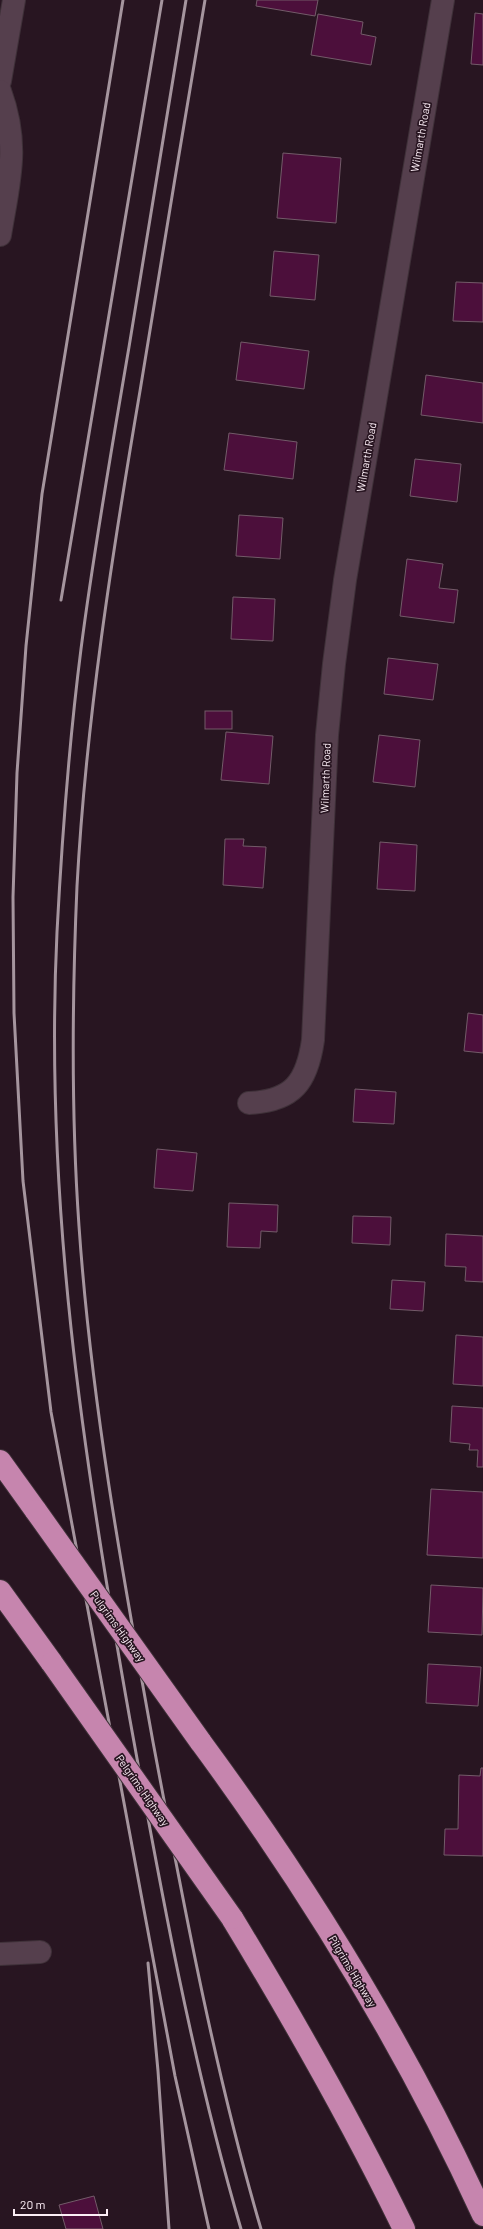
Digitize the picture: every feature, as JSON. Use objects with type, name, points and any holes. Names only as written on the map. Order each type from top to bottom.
[{"type":"highway","name":"Pulgrims Highway","points":[[0,1461],[200,1741]]},
{"type":"highway","name":"Pelgrims Highway","points":[[0,1591],[232,1918],[319,2064],[373,2165],[404,2229]]},
{"type":"highway","name":"Pilgrims Highway","points":[[200,1741],[264,1831],[330,1932],[418,2084],[483,2215]]},
{"type":"street","points":[[0,81],[14,0]]},
{"type":"street","name":"Wilmarth Road","points":[[249,1103],[267,1102],[284,1096],[295,1088],[305,1074],[313,1040],[320,917],[327,735],[334,664],[346,580],[443,0]]},
{"type":"street","points":[[0,91],[8,114],[13,143],[11,170],[0,235]]},
{"type":"street","points":[[0,1954],[40,1952]]},
{"type":"building","points":[[257,0],[318,0],[315,16],[256,6]]},
{"type":"building","points":[[475,13],[483,14],[483,65],[471,64]]},
{"type":"building","points":[[318,14],[363,22],[361,34],[376,37],[371,65],[311,55]]},
{"type":"building","points":[[283,153],[341,158],[336,223],[277,218]]},
{"type":"building","points":[[274,251],[319,255],[315,300],[270,296]]},
{"type":"building","points":[[456,282],[483,283],[483,322],[453,321]]},
{"type":"building","points":[[241,342],[309,351],[304,389],[236,380]]},
{"type":"building","points":[[426,375],[483,383],[483,423],[421,415]]},
{"type":"building","points":[[229,433],[297,442],[293,479],[224,470]]},
{"type":"building","points":[[415,459],[461,464],[457,502],[410,496]]},
{"type":"building","points":[[239,515],[283,518],[280,559],[236,556]]},
{"type":"building","points":[[407,559],[443,564],[439,588],[458,590],[454,623],[400,616]]},
{"type":"building","points":[[233,597],[275,599],[273,641],[231,639]]},
{"type":"building","points":[[388,658],[438,664],[433,700],[384,694]]},
{"type":"building","points":[[205,711],[232,711],[232,729],[205,729]]},
{"type":"building","points":[[226,732],[273,736],[269,784],[221,780]]},
{"type":"building","points":[[379,735],[420,740],[415,787],[373,782]]},
{"type":"building","points":[[225,839],[244,839],[243,846],[266,847],[263,888],[223,885]]},
{"type":"building","points":[[380,842],[417,845],[415,891],[377,889]]},
{"type":"building","points":[[468,1013],[483,1015],[483,1053],[464,1051]]},
{"type":"building","points":[[355,1089],[396,1092],[394,1124],[353,1122]]},
{"type":"building","points":[[157,1149],[197,1153],[193,1191],[154,1188]]},
{"type":"building","points":[[229,1203],[278,1205],[277,1232],[261,1231],[260,1248],[227,1247]]},
{"type":"building","points":[[353,1216],[391,1217],[390,1245],[352,1243]]},
{"type":"building","points":[[446,1234],[483,1236],[483,1282],[465,1281],[466,1267],[445,1266]]},
{"type":"building","points":[[392,1280],[425,1282],[423,1311],[390,1309]]},
{"type":"building","points":[[456,1335],[483,1337],[483,1386],[453,1384]]},
{"type":"building","points":[[452,1406],[483,1408],[483,1467],[477,1467],[478,1450],[469,1450],[470,1444],[450,1442]]},
{"type":"building","points":[[431,1489],[483,1492],[483,1558],[427,1555]]},
{"type":"building","points":[[431,1585],[483,1588],[482,1635],[428,1632]]},
{"type":"building","points":[[428,1664],[481,1667],[478,1706],[426,1703]]},
{"type":"building","points":[[481,1768],[483,1768],[483,1856],[444,1855],[445,1829],[458,1829],[459,1775],[480,1776]]},
{"type":"building","points":[[94,2196],[103,2229],[66,2229],[59,2205]]},
{"type":"railway","points":[[123,0],[42,494],[26,646],[17,773],[13,897],[14,1013],[23,1181],[51,1412],[175,2076],[209,2229]]},
{"type":"railway","points":[[61,600],[162,0]]},
{"type":"railway","points":[[186,0],[97,535],[77,684],[66,790],[57,932],[54,1032],[56,1131],[62,1230],[71,1328],[83,1426],[113,1621],[130,1720],[179,1976],[207,2103],[241,2229]]},
{"type":"railway","points":[[205,0],[110,576],[101,638],[87,762],[77,886],[74,971],[73,1056],[76,1184],[84,1291],[91,1356],[109,1485],[130,1614],[176,1865],[201,1987],[214,2048],[244,2169],[261,2229]]},
{"type":"railway","points":[[148,1963],[158,2071],[169,2229]]}]
